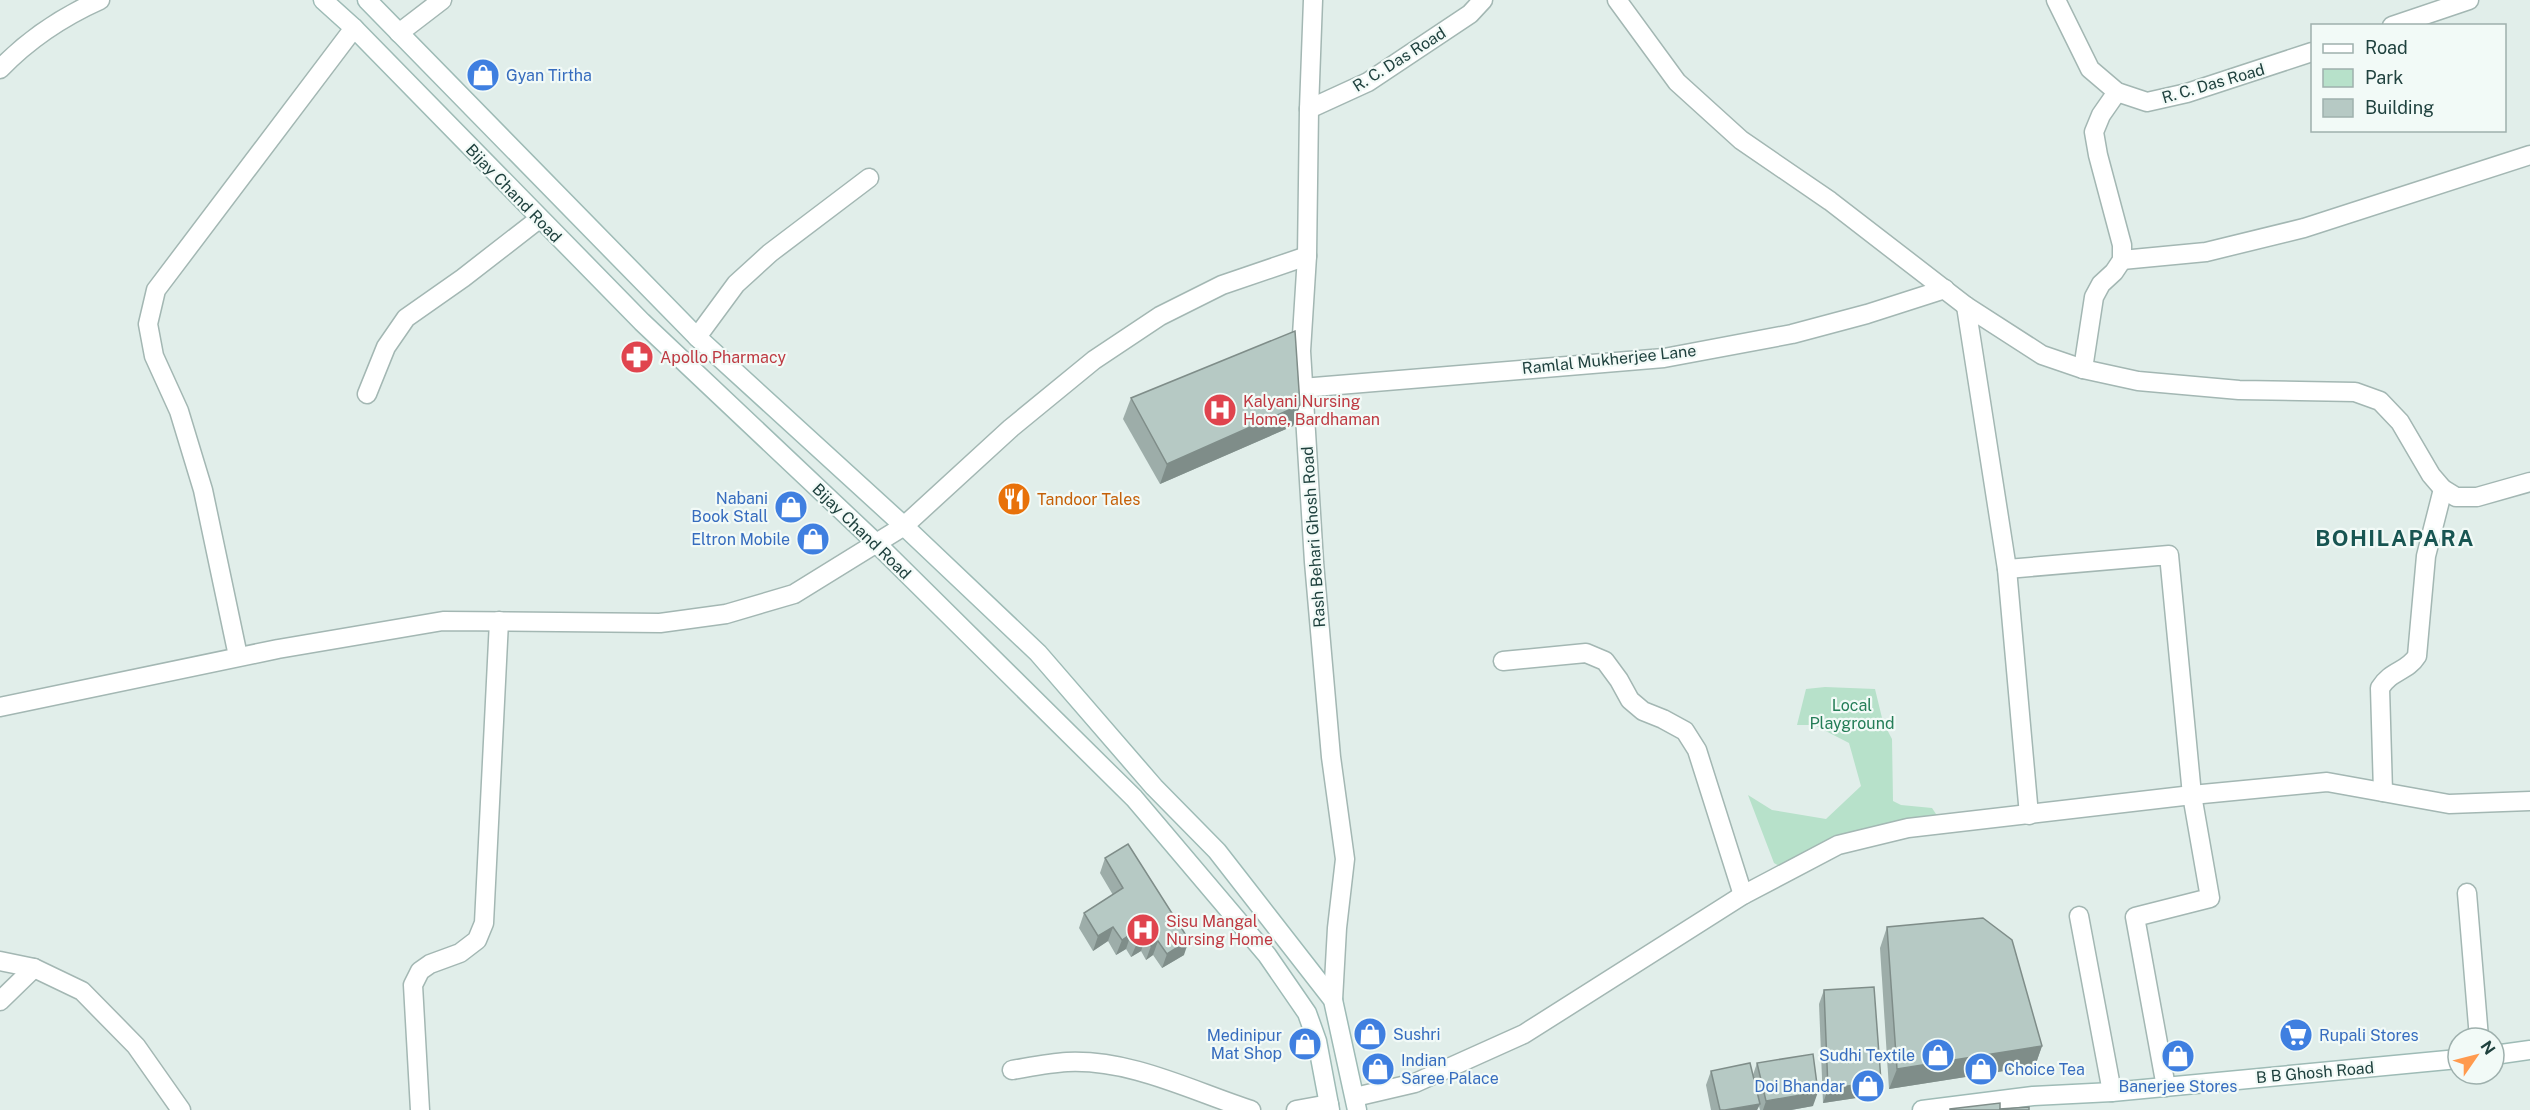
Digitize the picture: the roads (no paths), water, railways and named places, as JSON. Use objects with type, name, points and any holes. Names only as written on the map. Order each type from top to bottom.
[{"type":"street","points":[[0,69],[35,36],[74,11],[100,0]]},
{"type":"street","name":"Bijay Chand Road","points":[[323,0],[354,28],[642,322],[875,542],[1134,798],[1267,955],[1307,1013],[1317,1041],[1330,1107]]},
{"type":"street","name":"Bijay Chand Road","points":[[367,0],[697,337],[904,526],[1038,653],[1154,787],[1217,851],[1333,1000],[1356,1103]]},
{"type":"street","points":[[399,33],[442,0]]},
{"type":"street","name":"Rash Behari Ghosh Road","points":[[1313,0],[1308,109],[1307,256],[1300,351],[1330,746],[1345,859],[1337,928],[1333,1000]]},
{"type":"street","name":"R. C. Das Road","points":[[1308,109],[1368,82],[1470,14],[1483,0]]},
{"type":"street","points":[[1617,0],[1677,82],[1741,140],[1830,201],[1966,306],[2042,355],[2083,369],[2138,381],[2239,390],[2355,392],[2380,401],[2400,422],[2431,475],[2443,489],[2456,497],[2477,497],[2530,482]]},
{"type":"street","name":"R. C. Das Road","points":[[2056,0],[2090,69],[2116,92],[2147,102],[2187,93],[2311,53]]},
{"type":"street","points":[[2398,24],[2469,0]]},
{"type":"street","points":[[238,656],[203,490],[179,411],[154,356],[148,324],[156,290],[354,28]]},
{"type":"street","points":[[2083,369],[2094,297],[2100,284],[2114,272],[2122,260],[2122,245],[2094,132],[2101,114],[2116,92]]},
{"type":"street","points":[[2122,260],[2206,252],[2304,228],[2530,155]]},
{"type":"street","points":[[697,337],[736,284],[770,253],[869,178]]},
{"type":"street","points":[[367,394],[386,347],[406,318],[463,278],[539,219]]},
{"type":"street","points":[[0,707],[238,656],[443,621],[660,623],[726,614],[794,594],[904,526],[1011,428],[1094,360],[1160,315],[1222,285],[1307,256]]},
{"type":"street","name":"Ramlal Mukherjee Lane","points":[[1302,388],[1664,358],[1792,334],[1867,315],[1945,289]]},
{"type":"street","points":[[1966,306],[2007,569],[2029,815]]},
{"type":"street","points":[[2383,792],[2380,688],[2386,678],[2412,664],[2416,656],[2426,556],[2443,489]]},
{"type":"street","points":[[2007,569],[2169,555],[2192,795],[2210,898],[2135,917],[2166,1087]]},
{"type":"street","points":[[420,1110],[413,985],[420,971],[430,964],[460,953],[477,940],[484,923],[499,621]]},
{"type":"street","points":[[1503,661],[1586,653],[1605,661],[1630,700],[1643,711],[1685,731],[1697,750],[1743,895]]},
{"type":"street","points":[[1356,1103],[1416,1083],[1524,1034],[1743,895],[1838,845],[1908,828],[2192,795],[2327,783],[2449,804],[2530,801]]},
{"type":"street","points":[[2467,893],[2478,1026]]},
{"type":"street","points":[[2079,916],[2112,1092]]},
{"type":"street","points":[[0,961],[34,968],[82,991],[136,1046],[181,1110]]},
{"type":"street","points":[[0,1001],[34,968]]},
{"type":"street","points":[[2506,1053],[2530,1050]]},
{"type":"street","name":"B B Ghosh Road","points":[[1922,1110],[2033,1096],[2112,1092],[2446,1060]]},
{"type":"street","points":[[1012,1070],[1068,1062],[1120,1067],[1251,1110]]},
{"type":"street","points":[[1296,1110],[1330,1107]]},
{"type":"place","name":"Gyan Tirtha","points":[[483,75]]},
{"type":"place","name":"Apollo Pharmacy","points":[[637,357]]},
{"type":"place","name":"Kalyani Nursing Home, Bardhaman","points":[[1220,410]]},
{"type":"place","name":"Tandoor Tales","points":[[1014,499]]},
{"type":"place","name":"Nabani Book Stall","points":[[791,507]]},
{"type":"place","name":"Eltron Mobile","points":[[813,539]]},
{"type":"place","name":"Sisu Mangal Nursing Home","points":[[1143,930]]},
{"type":"place","name":"Sushri","points":[[1370,1034]]},
{"type":"place","name":"Rupali Stores","points":[[2296,1035]]},
{"type":"place","name":"Medinipur Mat Shop","points":[[1305,1044]]},
{"type":"place","name":"Sudhi Textile","points":[[1938,1055]]},
{"type":"place","name":"Banerjee Stores","points":[[2178,1056]]},
{"type":"place","name":"Indian Saree Palace","points":[[1378,1069]]},
{"type":"place","name":"Choice Tea","points":[[1981,1069]]},
{"type":"place","name":"Doi Bhandar","points":[[1868,1086]]},
{"type":"district","name":"BOHILAPARA","points":[[2395,538]]},
{"type":"park label","name":"Local Playground","points":[[1852,714]]}]
